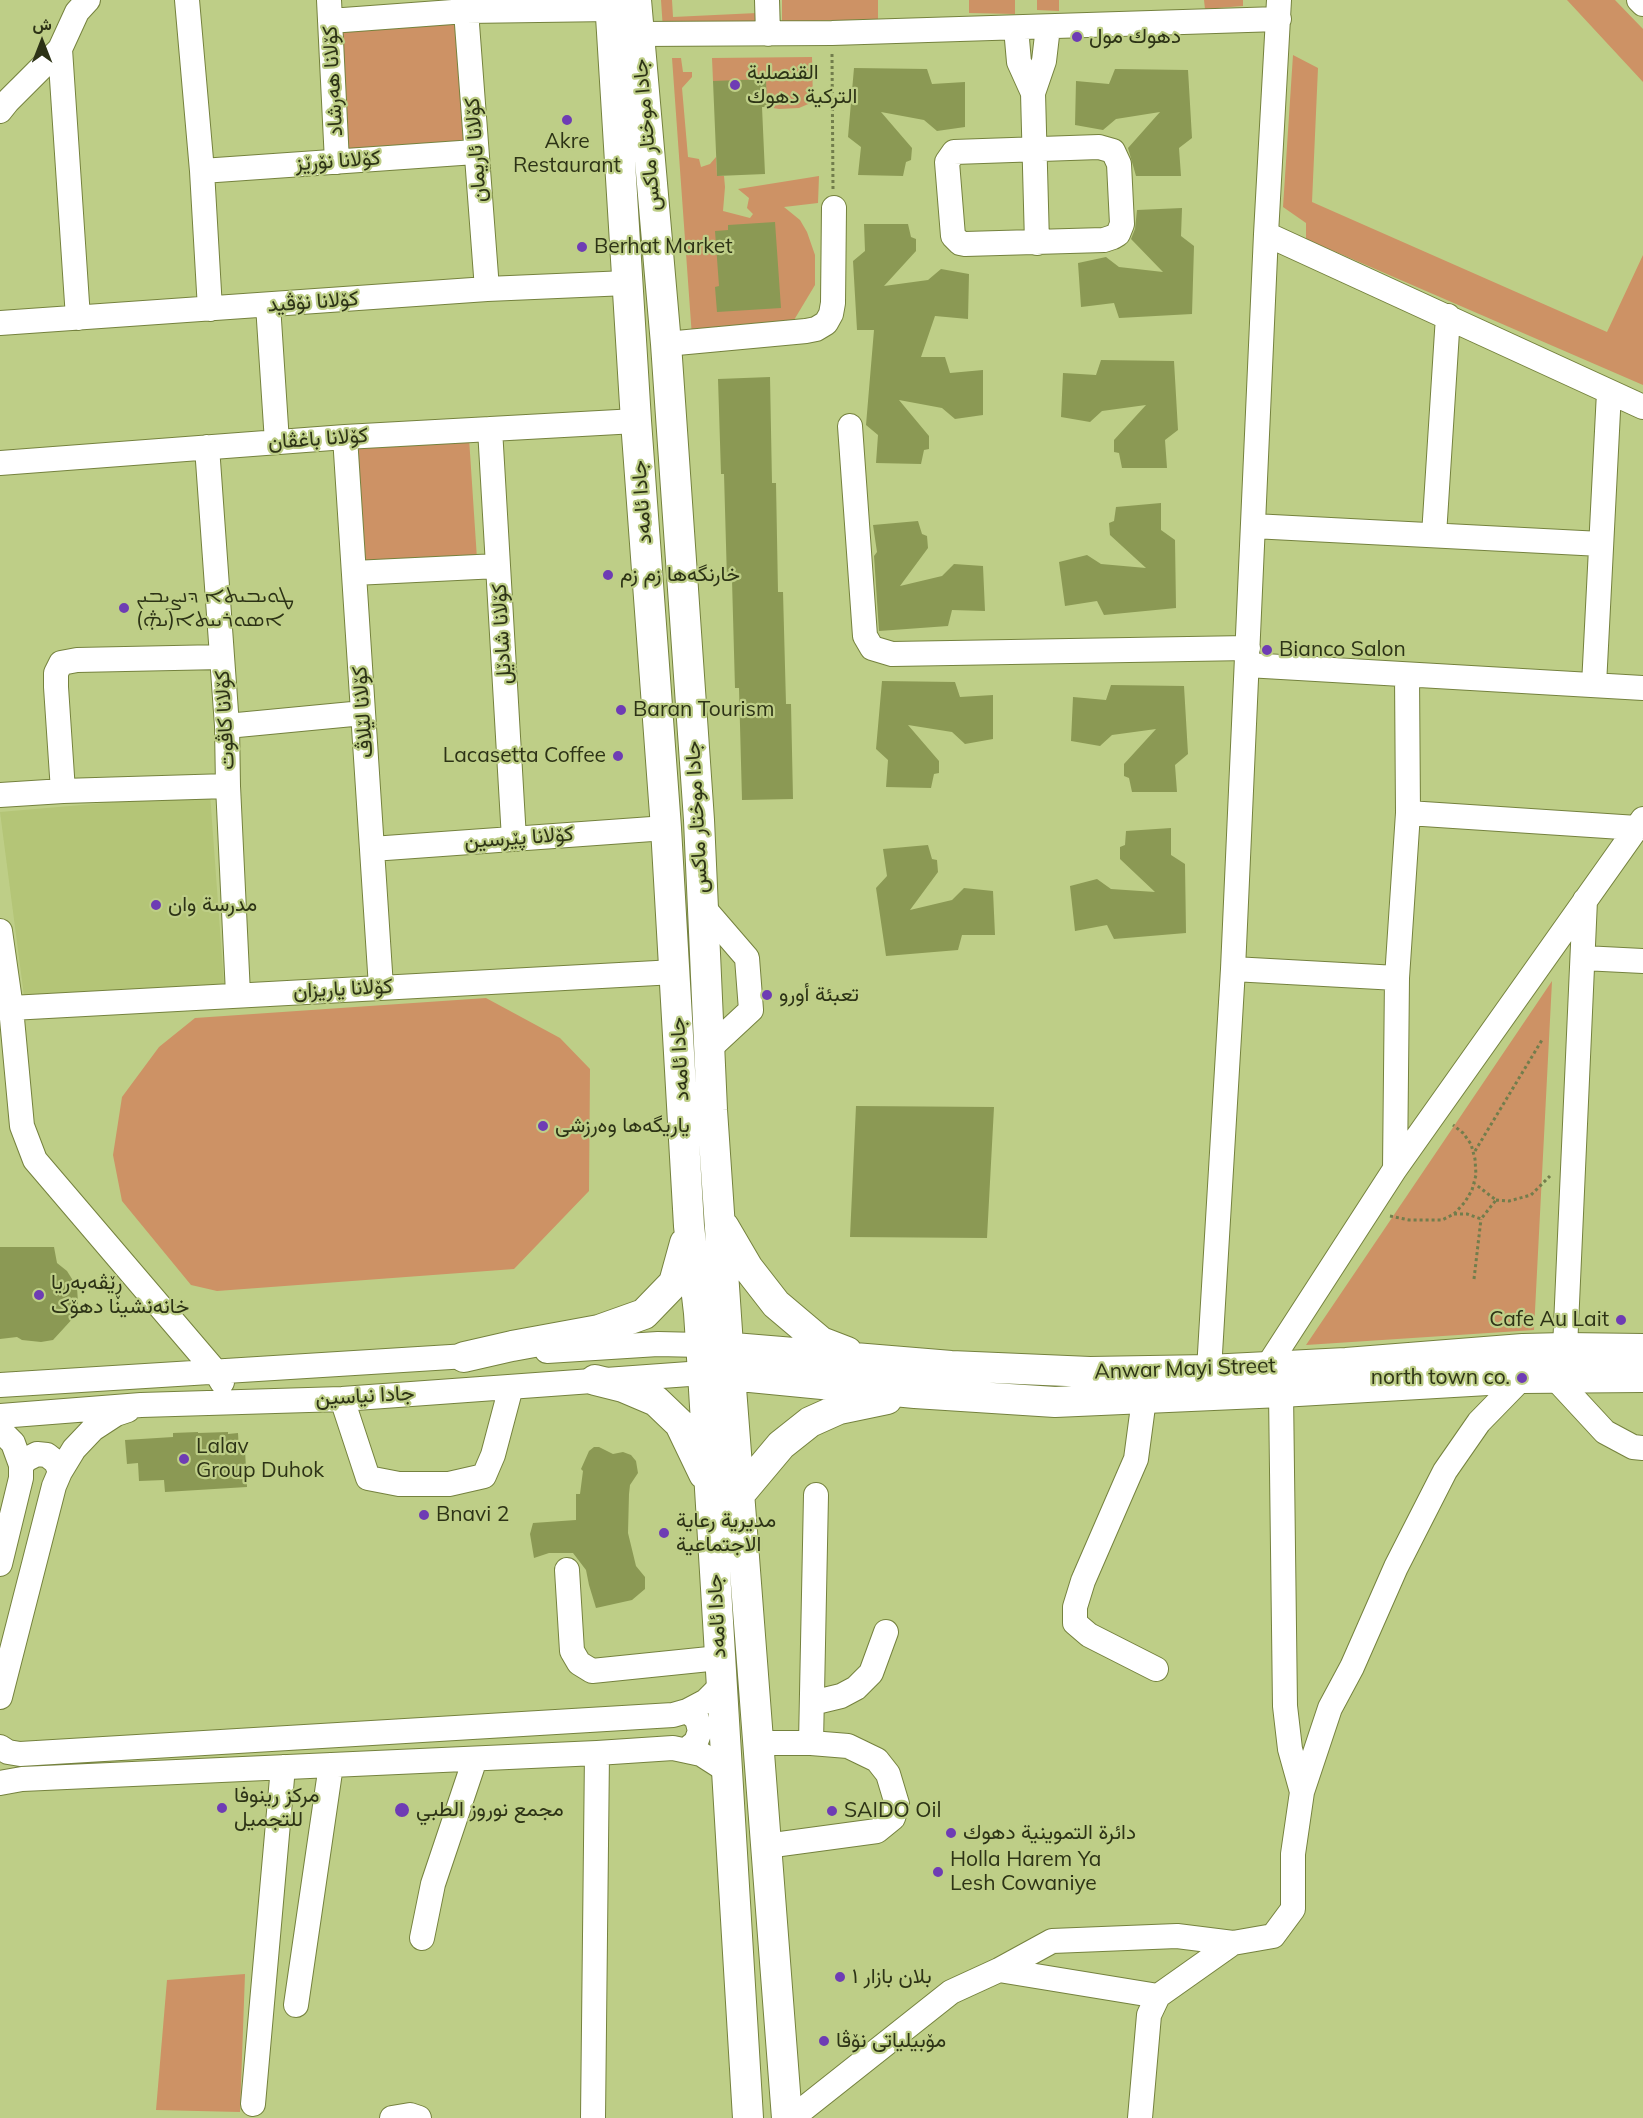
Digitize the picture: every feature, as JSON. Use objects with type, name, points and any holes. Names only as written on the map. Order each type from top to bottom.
[{"type":"main road","name":"جادا موختار ماكس","points":[[619,3],[638,34],[666,344],[699,820],[709,1049],[720,1220],[716,1360]]},
{"type":"main road","name":"جادا ئامەد","points":[[619,3],[627,283],[666,828],[689,1226],[716,1360],[739,1495],[788,2118]]},
{"type":"main road","points":[[720,1220],[748,1268],[776,1304],[822,1342],[861,1358]]},
{"type":"main road","points":[[464,1357],[599,1330],[644,1314],[674,1283],[689,1226]]},
{"type":"main road","name":"Anwar Mayi Street","points":[[716,1360],[915,1393],[1055,1401],[1144,1399],[1274,1380],[1565,1348],[1643,1349]]},
{"type":"main road","name":"Anwar Mayi Street","points":[[716,1360],[861,1358],[951,1366],[1090,1372],[1209,1370],[1274,1380],[1643,1377]]},
{"type":"main road","name":"جادا ئامەد","points":[[716,1360],[710,1485],[748,2118]]},
{"type":"main road","points":[[595,1380],[623,1387],[656,1401],[680,1424],[710,1485]]},
{"type":"main road","points":[[739,1495],[781,1445],[810,1422],[839,1410],[915,1393]]},
{"type":"street","points":[[0,111],[8,100],[60,49],[77,12],[88,0]]},
{"type":"street","points":[[187,0],[202,171],[210,309]]},
{"type":"street","points":[[767,0],[768,34]]},
{"type":"street","points":[[1639,0],[1643,4]]},
{"type":"street","points":[[329,11],[466,11],[619,3]]},
{"type":"street","points":[[638,34],[832,33],[1048,27],[1279,10],[1266,234],[1233,969],[1209,1370]]},
{"type":"street","name":"کۆلانا هەرشاد","points":[[329,11],[337,162]]},
{"type":"street","name":"کۆلانا ئاریمان","points":[[466,11],[487,289]]},
{"type":"street","points":[[1037,243],[1033,93],[1044,61],[1048,27]]},
{"type":"street","points":[[1016,28],[1019,62],[1033,93]]},
{"type":"street","points":[[60,49],[78,318]]},
{"type":"street","points":[[1104,147],[1113,151],[1119,164],[1122,224],[1118,234],[1109,239],[1037,243],[965,244],[956,240],[952,230],[947,162],[951,154],[958,151],[1104,147]]},
{"type":"street","name":"کۆلانا نۆرێز","points":[[202,171],[475,152]]},
{"type":"street","points":[[666,344],[806,332],[826,323],[831,314],[832,303],[834,208]]},
{"type":"street","points":[[1266,234],[1643,407]]},
{"type":"street","name":"کۆلانا نۆڤید","points":[[0,323],[487,289],[627,283]]},
{"type":"street","points":[[268,305],[277,442]]},
{"type":"street","points":[[1434,535],[1448,316]]},
{"type":"street","points":[[1594,685],[1609,392]]},
{"type":"street","name":"کۆلانا باغڤان","points":[[0,463],[345,437],[636,421]]},
{"type":"street","points":[[850,426],[865,636],[873,648],[892,654],[1247,657],[1407,675],[1643,688]]},
{"type":"street","name":"کۆلانا شادێل","points":[[490,429],[514,838]]},
{"type":"street","name":"کۆلانا لێلاڤ","points":[[345,437],[381,987]]},
{"type":"street","name":"کۆلانا کاڤوت","points":[[207,447],[227,726],[238,994]]},
{"type":"street","points":[[1253,525],[1601,544]]},
{"type":"street","points":[[354,573],[498,566]]},
{"type":"street","points":[[63,791],[56,687],[56,673],[61,663],[77,660],[222,657]]},
{"type":"street","points":[[1395,1169],[1397,978],[1408,813],[1407,675]]},
{"type":"street","points":[[227,726],[363,713]]},
{"type":"street","points":[[0,795],[228,786]]},
{"type":"street","points":[[1408,813],[1640,823]]},
{"type":"street","points":[[1302,1792],[1290,1749],[1285,1706],[1274,1380],[1369,1209],[1395,1169],[1640,823]]},
{"type":"street","name":"کۆلانا پێرسین","points":[[372,849],[666,828]]},
{"type":"street","points":[[1565,1348],[1586,900]]},
{"type":"street","points":[[703,907],[747,958],[751,1010],[709,1049]]},
{"type":"street","points":[[0,931],[5,1005],[21,1126],[35,1160],[216,1372],[225,1387],[227,1401]]},
{"type":"street","points":[[1583,958],[1643,961]]},
{"type":"street","points":[[1233,969],[1397,978]]},
{"type":"street","name":"کۆلانا یاریزان","points":[[5,1005],[675,972]]},
{"type":"street","name":"جادا نیاسین","points":[[0,1385],[658,1344],[716,1360]]},
{"type":"street","name":"جادا نیاسین","points":[[0,1416],[141,1405],[342,1399],[511,1387],[595,1380],[716,1360]]},
{"type":"street","points":[[792,2118],[951,1992],[999,1970],[1052,1941],[1177,1936],[1233,1943],[1273,1936],[1293,1909],[1293,1854],[1302,1792],[1330,1708],[1352,1667],[1396,1567],[1445,1471],[1479,1422],[1522,1378]]},
{"type":"street","points":[[1555,1378],[1605,1432],[1633,1447],[1643,1449]]},
{"type":"street","points":[[342,1399],[368,1478],[399,1484],[449,1484],[484,1476],[493,1455],[511,1387]]},
{"type":"street","points":[[1144,1399],[1136,1459],[1083,1581],[1076,1607],[1076,1623],[1089,1635],[1156,1669]]},
{"type":"street","points":[[0,1697],[54,1486],[60,1472],[74,1449],[93,1429],[116,1414],[141,1405]]},
{"type":"street","points":[[0,1430],[13,1443],[21,1465],[21,1478],[0,1564]]},
{"type":"street","points":[[21,1465],[37,1454],[47,1455],[56,1462],[60,1472]]},
{"type":"street","points":[[811,1743],[816,1495]]},
{"type":"street","points":[[567,1570],[572,1651],[579,1663],[592,1671],[720,1672],[706,1701],[687,1711],[658,1716],[10,1750],[16,1760],[11,1781],[673,1748],[701,1754],[726,1770]]},
{"type":"street","points":[[812,1703],[842,1696],[856,1688],[871,1672],[886,1632]]},
{"type":"street","points":[[686,1749],[696,1742],[700,1731],[697,1719],[687,1711]]},
{"type":"street","points":[[758,1743],[848,1746],[877,1760],[888,1774],[897,1804],[893,1818],[877,1831],[766,1846]]},
{"type":"street","points":[[593,2118],[597,1753]]},
{"type":"street","points":[[422,1938],[433,1884],[475,1759]]},
{"type":"street","points":[[296,2005],[331,1765]]},
{"type":"street","points":[[253,2104],[283,1767]]},
{"type":"street","points":[[1140,2118],[1149,2015],[1158,1996],[1233,1943]]},
{"type":"street","points":[[999,1970],[1158,1996]]},
{"type":"street","points":[[392,2118],[410,2115],[419,2118]]},
{"type":"path","points":[[832,33],[834,208]]},
{"type":"path","points":[[1474,1153],[1542,1040]]},
{"type":"path","points":[[1369,1209],[1398,1218],[1426,1222],[1442,1220],[1454,1214],[1465,1202],[1476,1175],[1471,1144],[1450,1122],[1431,1118]]},
{"type":"path","points":[[1474,1184],[1496,1200],[1509,1201],[1531,1195],[1550,1176]]},
{"type":"path","points":[[1474,1280],[1481,1219],[1496,1200]]},
{"type":"path","points":[[1454,1214],[1467,1214],[1481,1219]]},
{"type":"shaded area","points":[[661,0],[672,0],[673,17],[757,13],[757,25],[663,30]]},
{"type":"shaded area","points":[[782,0],[878,0],[878,19],[782,22]]},
{"type":"shaded area","points":[[969,0],[1015,0],[1015,14],[969,13]]},
{"type":"shaded area","points":[[1037,0],[1059,0],[1059,11],[1037,10]]},
{"type":"shaded area","points":[[1204,0],[1243,0],[1243,6],[1205,9]]},
{"type":"shaded area","points":[[1567,0],[1615,0],[1643,29],[1643,82]]},
{"type":"shaded area","points":[[466,11],[475,152],[337,162],[330,21]]},
{"type":"shaded area","points":[[1293,55],[1318,68],[1312,202],[1607,332],[1643,255],[1643,385],[1306,239],[1306,223],[1283,207]]},
{"type":"shaded area","points":[[812,57],[813,102],[799,108],[767,107],[766,82],[713,81],[712,58]]},
{"type":"shaded area","points":[[672,58],[681,58],[683,72],[692,72],[692,77],[682,88],[688,157],[699,159],[701,167],[710,164],[716,157],[717,176],[724,176],[723,211],[750,218],[753,214],[747,208],[749,198],[738,189],[819,176],[818,203],[784,207],[800,220],[815,255],[815,285],[794,320],[692,337]]},
{"type":"shaded area","points":[[469,438],[477,559],[363,567],[356,446]]},
{"type":"shaded area","points":[[210,794],[224,984],[24,996],[0,812]]},
{"type":"shaded area","points":[[1552,981],[1534,1330],[1306,1345]]},
{"type":"shaded area","points":[[486,998],[560,1038],[590,1069],[589,1191],[514,1269],[217,1291],[191,1285],[122,1201],[113,1155],[122,1097],[159,1047],[195,1018]]},
{"type":"shaded area","points":[[245,1974],[240,2112],[156,2110],[167,1980]]},
{"type":"building","points":[[854,68],[927,69],[932,84],[965,82],[965,127],[937,131],[924,120],[881,112],[912,148],[911,160],[906,162],[903,176],[858,175],[861,147],[848,137]]},
{"type":"building","points":[[1115,69],[1188,70],[1192,138],[1179,148],[1181,176],[1136,176],[1128,148],[1160,112],[1116,119],[1103,130],[1075,125],[1076,81],[1109,84]]},
{"type":"building","points":[[766,79],[767,107],[762,107],[765,174],[717,176],[713,81]]},
{"type":"building","points":[[1182,208],[1181,236],[1194,246],[1192,314],[1119,318],[1114,303],[1081,307],[1078,263],[1106,257],[1119,267],[1163,272],[1131,239],[1135,229],[1137,210]]},
{"type":"building","points":[[775,222],[781,308],[717,312],[715,287],[719,286],[715,231],[728,230],[728,225]]},
{"type":"building","points":[[864,224],[908,224],[911,237],[916,239],[916,251],[884,286],[928,280],[941,269],[969,274],[968,319],[935,316],[921,357],[945,357],[950,373],[983,370],[983,415],[955,419],[942,408],[899,400],[929,436],[929,449],[924,450],[921,464],[876,463],[878,435],[866,425],[874,330],[857,330],[853,261],[865,251]]},
{"type":"building","points":[[1101,360],[1174,361],[1178,430],[1165,440],[1167,468],[1122,468],[1119,453],[1114,452],[1114,440],[1146,405],[1102,411],[1090,422],[1061,417],[1063,373],[1096,375]]},
{"type":"building","points":[[770,377],[772,483],[776,483],[778,592],[783,592],[786,704],[791,704],[793,799],[742,800],[739,688],[735,688],[732,580],[727,580],[718,379]]},
{"type":"building","points":[[1161,503],[1161,530],[1175,540],[1176,608],[1104,615],[1097,601],[1065,606],[1059,562],[1087,555],[1101,564],[1146,568],[1110,535],[1109,523],[1114,521],[1116,507]]},
{"type":"building","points":[[918,521],[922,534],[927,536],[928,548],[900,586],[942,576],[954,564],[983,566],[985,611],[952,610],[948,626],[879,631],[874,556],[877,552],[873,525]]},
{"type":"building","points":[[882,681],[955,682],[960,697],[993,695],[993,739],[965,744],[952,732],[908,725],[939,761],[939,773],[934,774],[931,788],[886,787],[888,760],[876,749]]},
{"type":"building","points":[[1111,685],[1184,686],[1188,754],[1175,765],[1177,792],[1132,792],[1129,778],[1124,776],[1124,764],[1156,729],[1112,735],[1100,746],[1071,741],[1073,697],[1106,700]]},
{"type":"building","points":[[1171,828],[1171,855],[1185,864],[1186,933],[1114,939],[1107,925],[1075,931],[1070,886],[1097,879],[1111,889],[1155,892],[1120,859],[1120,847],[1125,845],[1126,831]]},
{"type":"building","points":[[928,845],[932,859],[937,860],[938,872],[910,910],[952,900],[964,888],[993,891],[995,935],[962,935],[958,950],[886,956],[876,888],[887,876],[883,849]]},
{"type":"building","points":[[856,1106],[994,1107],[987,1238],[850,1237]]},
{"type":"building","name":"ڕێڤه‌به‌ریا خانەنشينا دهۆک","points":[[0,1247],[54,1247],[57,1263],[67,1271],[77,1287],[78,1303],[75,1316],[53,1340],[41,1342],[22,1340],[17,1337],[0,1339]]},
{"type":"building","points":[[173,1433],[238,1433],[239,1451],[245,1450],[247,1487],[165,1492],[164,1480],[139,1481],[138,1463],[127,1464],[125,1440],[173,1437]]},
{"type":"building","points":[[594,1447],[613,1454],[623,1452],[631,1455],[636,1461],[638,1473],[630,1485],[629,1494],[628,1533],[636,1566],[645,1577],[645,1589],[632,1600],[596,1608],[586,1570],[573,1553],[549,1553],[534,1558],[530,1534],[533,1523],[576,1520],[576,1494],[580,1494],[583,1471],[581,1469],[589,1451]]},
{"type":"place","name":"دهوك مول","points":[[1077,37]]},
{"type":"place","name":"القنصلية التركية دهوك","points":[[735,85]]},
{"type":"place","name":"Akre Restaurant","points":[[567,120]]},
{"type":"place","name":"Berhat Market","points":[[582,247]]},
{"type":"place","name":"خارنگەها زم زم","points":[[608,575]]},
{"type":"place","name":"ܛܘܝܒܝܬܐ ܕܢܨܝܒܝܢ ܐܣܘܪܝܝܬܐ(ܞ)","points":[[124,608]]},
{"type":"place","name":"Bianco Salon","points":[[1267,650]]},
{"type":"place","name":"Baran Tourism","points":[[621,710]]},
{"type":"place","name":"Lacasetta Coffee","points":[[618,756]]},
{"type":"place","name":"مدرسة وان","points":[[156,905]]},
{"type":"place","name":"تعبئة أورو","points":[[767,995]]},
{"type":"place","name":"ياريگەها وەرزشی","points":[[543,1126]]},
{"type":"place","name":"ڕێڤه‌به‌ریا خانەنشينا دهۆک","points":[[39,1295]]},
{"type":"place","name":"Cafe Au Lait","points":[[1621,1320]]},
{"type":"place","name":"north town co.","points":[[1522,1378]]},
{"type":"place","name":"Lalav Group Duhok","points":[[184,1459]]},
{"type":"place","name":"Bnavi 2","points":[[424,1515]]},
{"type":"place","name":"مديرية رعاية الاجتماعية","points":[[664,1533]]},
{"type":"place","name":"مركز رينوفا للتجميل","points":[[222,1808]]},
{"type":"place","name":"مجمع نوروز الطبي","points":[[402,1810]]},
{"type":"place","name":"SAIDO Oil","points":[[832,1811]]},
{"type":"place","name":"دائرة التموينية دهوك","points":[[951,1833]]},
{"type":"place","name":"Holla Harem Ya Lesh Cowaniye","points":[[938,1872]]},
{"type":"place","name":"بلان بازار ١","points":[[840,1977]]},
{"type":"place","name":"مۆبیلیاتی نۆڤا","points":[[824,2041]]}]
